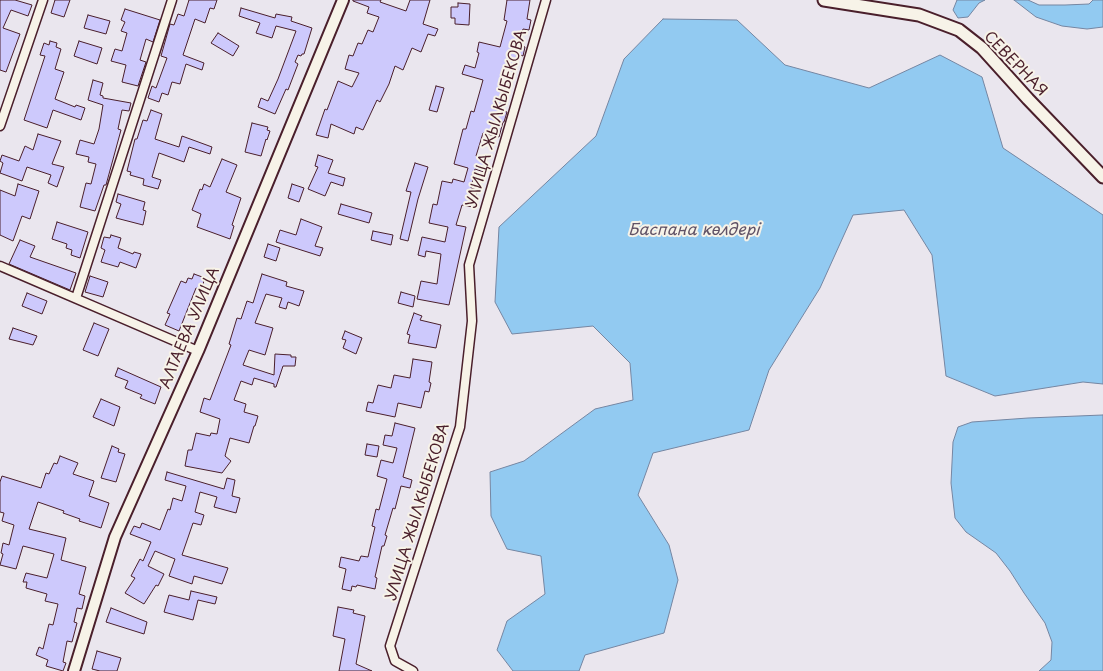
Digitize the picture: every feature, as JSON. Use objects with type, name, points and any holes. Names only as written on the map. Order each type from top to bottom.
[{"type":"main road","name":"СЕВЕРНАЯ","points":[[824,0],[919,15],[959,30],[982,48],[1103,177]]},
{"type":"street","points":[[0,126],[43,0]]},
{"type":"street","points":[[76,298],[172,0]]},
{"type":"street","name":"АЛТАЕВА УЛИЦА","points":[[74,671],[115,537],[198,352],[343,0]]},
{"type":"street","name":"УЛИЦА ЖЫЛКЫБЕКОВА","points":[[413,671],[396,661],[390,646],[460,428],[472,321],[469,265],[546,0]]},
{"type":"street","points":[[0,266],[198,352]]},
{"type":"water","points":[[957,0],[985,0],[979,3],[968,17],[958,18],[953,10]]},
{"type":"water","points":[[1014,0],[1028,0],[1039,5],[1065,5],[1089,4],[1093,0],[1103,0],[1103,27],[1087,29],[1062,26],[1036,17]]},
{"type":"water","name":"Баспана көлдері","points":[[663,19],[737,20],[785,65],[869,88],[940,55],[982,77],[1003,148],[1103,215],[1103,384],[1083,382],[995,396],[946,376],[932,255],[904,210],[853,215],[820,288],[769,370],[749,430],[653,453],[638,495],[669,545],[678,580],[664,633],[585,655],[579,671],[513,671],[497,650],[507,621],[545,594],[541,556],[507,549],[491,516],[490,472],[524,461],[595,409],[633,400],[630,363],[593,326],[512,334],[495,302],[499,227],[596,136],[624,59]]},
{"type":"water","points":[[1103,415],[1103,671],[1039,671],[1051,660],[1052,642],[1045,623],[996,553],[966,532],[955,518],[951,483],[953,442],[958,427],[972,422]]},
{"type":"building","points":[[0,0],[15,0],[32,5],[28,16],[11,10],[3,28],[20,34],[6,72],[0,70]]},
{"type":"building","points":[[55,0],[70,0],[64,17],[51,13]]},
{"type":"building","points":[[189,0],[217,0],[214,9],[210,8],[205,23],[195,19],[183,55],[204,63],[202,70],[186,64],[180,84],[172,82],[168,95],[162,93],[159,102],[148,98],[152,86],[156,88],[167,58],[161,56],[170,24],[174,25],[178,14],[184,16]]},
{"type":"building","points":[[353,0],[381,0],[380,2],[406,11],[410,0],[430,0],[423,24],[438,29],[435,36],[428,34],[421,52],[412,48],[403,70],[395,66],[380,102],[377,100],[363,130],[356,127],[354,134],[331,124],[328,138],[316,135],[325,109],[327,110],[338,81],[352,87],[359,73],[345,69],[349,55],[353,56],[358,43],[362,44],[368,30],[373,32],[379,17],[367,13],[369,7]]},
{"type":"building","points":[[507,0],[530,0],[527,19],[531,20],[529,30],[523,29],[518,45],[525,47],[523,56],[518,54],[499,110],[507,112],[499,137],[483,133],[476,156],[487,159],[484,172],[475,169],[471,188],[477,190],[473,207],[462,205],[456,225],[466,227],[449,305],[417,299],[421,281],[437,284],[441,254],[426,251],[425,257],[418,255],[422,237],[445,242],[448,227],[429,223],[433,204],[437,205],[442,181],[452,183],[453,179],[464,182],[468,168],[454,164],[463,129],[466,129],[471,111],[474,112],[483,80],[462,74],[465,65],[475,68],[479,53],[477,52],[479,42],[500,47],[507,21],[504,20]]},
{"type":"building","points":[[458,3],[470,4],[469,25],[455,24],[455,18],[451,18],[451,7],[458,7]]},
{"type":"building","points":[[241,8],[275,18],[276,14],[292,17],[291,21],[312,28],[304,54],[298,55],[295,62],[298,64],[288,90],[286,89],[275,114],[258,107],[261,98],[268,101],[296,31],[276,26],[272,38],[256,33],[260,23],[239,16]]},
{"type":"building","points":[[125,9],[160,20],[153,42],[146,39],[140,60],[146,62],[138,86],[122,82],[126,65],[111,61],[115,49],[122,51],[127,33],[121,31],[125,22],[121,20]]},
{"type":"building","points":[[88,15],[110,21],[106,34],[84,28]]},
{"type":"building","points":[[218,33],[239,46],[233,56],[211,43]]},
{"type":"building","points":[[50,41],[57,43],[56,47],[61,49],[55,69],[64,72],[55,99],[75,107],[76,105],[85,108],[81,120],[53,110],[47,128],[24,120],[45,56],[40,55],[44,43],[49,45]]},
{"type":"building","points":[[79,41],[102,48],[97,64],[74,56]]},
{"type":"building","points":[[93,80],[103,83],[100,95],[103,98],[131,103],[129,111],[122,110],[118,129],[121,130],[106,185],[104,185],[95,211],[80,207],[86,183],[91,184],[96,164],[88,162],[89,157],[76,154],[80,140],[94,144],[99,129],[103,105],[88,100]]},
{"type":"building","points":[[436,86],[444,88],[437,112],[429,110]]},
{"type":"building","points":[[151,110],[162,114],[155,139],[179,147],[182,136],[212,147],[210,154],[189,147],[184,162],[159,153],[152,177],[161,180],[158,189],[143,185],[144,179],[130,175],[131,172],[127,171],[135,139],[137,139],[143,120],[147,121]]},
{"type":"building","points":[[252,123],[268,127],[267,130],[270,131],[261,156],[245,152]]},
{"type":"building","points":[[38,134],[61,141],[52,164],[64,167],[57,187],[48,183],[51,175],[27,167],[22,181],[0,173],[3,163],[0,161],[2,155],[19,161],[25,146],[33,150]]},
{"type":"building","points":[[318,155],[333,160],[328,173],[345,178],[343,186],[331,182],[325,196],[308,189],[318,167],[315,166]]},
{"type":"building","points":[[222,159],[237,165],[226,192],[241,198],[232,225],[234,226],[230,239],[197,227],[201,214],[192,210],[200,189],[202,190],[204,184],[210,187]]},
{"type":"building","points":[[415,163],[428,167],[408,241],[400,239],[411,192],[406,191]]},
{"type":"building","points":[[18,184],[39,191],[30,219],[22,216],[13,241],[0,235],[0,190],[15,196]]},
{"type":"building","points":[[292,184],[304,188],[299,202],[288,198]]},
{"type":"building","points":[[118,194],[145,202],[143,210],[146,211],[143,225],[116,218],[121,204],[116,202]]},
{"type":"building","points":[[341,204],[372,213],[369,223],[338,214]]},
{"type":"building","points":[[301,219],[322,227],[315,246],[323,248],[320,256],[276,242],[280,230],[296,235]]},
{"type":"building","points":[[57,222],[88,232],[80,258],[71,255],[72,250],[66,248],[67,244],[52,239]]},
{"type":"building","points":[[373,231],[393,235],[391,245],[371,240]]},
{"type":"building","points":[[111,235],[121,238],[118,248],[133,254],[134,252],[141,254],[136,268],[120,262],[118,267],[101,262],[105,250],[101,248],[104,237],[110,238]]},
{"type":"building","points":[[20,240],[35,246],[30,257],[76,273],[70,290],[9,264]]},
{"type":"building","points":[[268,244],[280,248],[276,261],[264,257]]},
{"type":"building","points":[[194,274],[205,278],[201,290],[196,288],[179,331],[165,325],[170,314],[167,313],[181,281],[186,283],[188,278],[192,279]]},
{"type":"building","points":[[262,274],[287,282],[286,286],[304,291],[299,306],[288,302],[286,309],[279,307],[282,298],[266,294],[255,323],[273,328],[265,355],[249,350],[243,365],[274,375],[275,354],[296,357],[295,366],[283,366],[276,387],[274,387],[274,384],[254,378],[252,385],[241,381],[234,400],[246,404],[244,412],[258,416],[249,443],[230,438],[225,456],[231,461],[222,473],[185,466],[188,450],[192,450],[196,433],[210,436],[211,433],[217,434],[220,419],[200,412],[204,398],[210,400],[231,345],[229,344],[237,318],[241,319],[247,301],[253,303]]},
{"type":"building","points":[[90,276],[108,282],[103,297],[85,292]]},
{"type":"building","points":[[401,292],[415,296],[413,307],[398,303]]},
{"type":"building","points":[[27,293],[47,301],[42,314],[22,306]]},
{"type":"building","points":[[414,313],[422,316],[420,320],[441,325],[436,348],[408,343],[410,335],[407,334]]},
{"type":"building","points":[[94,323],[109,329],[98,356],[83,350]]},
{"type":"building","points":[[13,328],[37,336],[33,345],[9,339]]},
{"type":"building","points":[[345,331],[362,338],[356,354],[343,348],[346,340],[342,339]]},
{"type":"building","points":[[413,359],[432,362],[429,392],[425,391],[421,408],[398,403],[395,417],[366,411],[368,402],[373,403],[378,385],[391,388],[394,375],[410,378]]},
{"type":"building","points":[[118,368],[161,387],[155,404],[140,398],[142,395],[125,388],[128,381],[115,376]]},
{"type":"building","points":[[101,399],[120,407],[114,426],[93,417]]},
{"type":"building","points":[[395,423],[415,428],[403,477],[412,480],[410,488],[401,486],[395,509],[393,508],[375,577],[377,578],[375,589],[357,585],[356,587],[352,586],[351,591],[342,589],[346,569],[339,567],[341,557],[359,561],[361,556],[368,557],[375,527],[372,526],[376,509],[379,510],[387,479],[377,476],[381,460],[393,463],[397,448],[383,445],[385,435],[392,436]]},
{"type":"building","points":[[367,444],[379,446],[377,457],[365,455]]},
{"type":"building","points":[[112,446],[119,449],[118,452],[125,454],[116,482],[101,478]]},
{"type":"building","points":[[60,456],[78,463],[73,474],[94,481],[89,496],[109,503],[101,528],[79,521],[80,519],[63,513],[64,511],[38,502],[29,529],[66,538],[61,560],[86,567],[79,594],[85,596],[82,609],[77,608],[74,622],[77,623],[72,642],[67,641],[63,662],[66,663],[63,671],[46,666],[48,660],[36,655],[39,647],[43,649],[49,624],[53,625],[58,604],[45,601],[47,594],[26,588],[27,582],[23,582],[26,573],[47,578],[54,554],[23,546],[16,569],[0,565],[3,543],[9,545],[14,525],[2,521],[4,513],[0,512],[0,482],[2,476],[41,488],[46,473],[49,474],[54,463],[57,464]]},
{"type":"building","points":[[167,472],[224,489],[227,478],[235,480],[232,496],[240,498],[236,513],[214,507],[217,497],[200,492],[195,512],[204,515],[201,525],[193,523],[182,555],[228,568],[222,584],[194,576],[192,584],[169,576],[175,559],[155,551],[148,566],[164,574],[158,586],[156,585],[144,604],[125,593],[135,578],[131,576],[140,559],[143,561],[151,542],[130,534],[134,526],[140,528],[142,523],[160,530],[168,509],[170,510],[173,498],[182,501],[186,486],[165,480]]},
{"type":"building","points":[[191,591],[217,597],[215,604],[198,600],[193,620],[164,612],[169,595],[189,600]]},
{"type":"building","points":[[338,607],[354,610],[353,613],[365,616],[356,664],[372,671],[339,671],[345,639],[333,636]]},
{"type":"building","points":[[111,608],[147,622],[144,634],[106,622]]},
{"type":"building","points":[[97,651],[121,658],[117,671],[92,669]]}]
